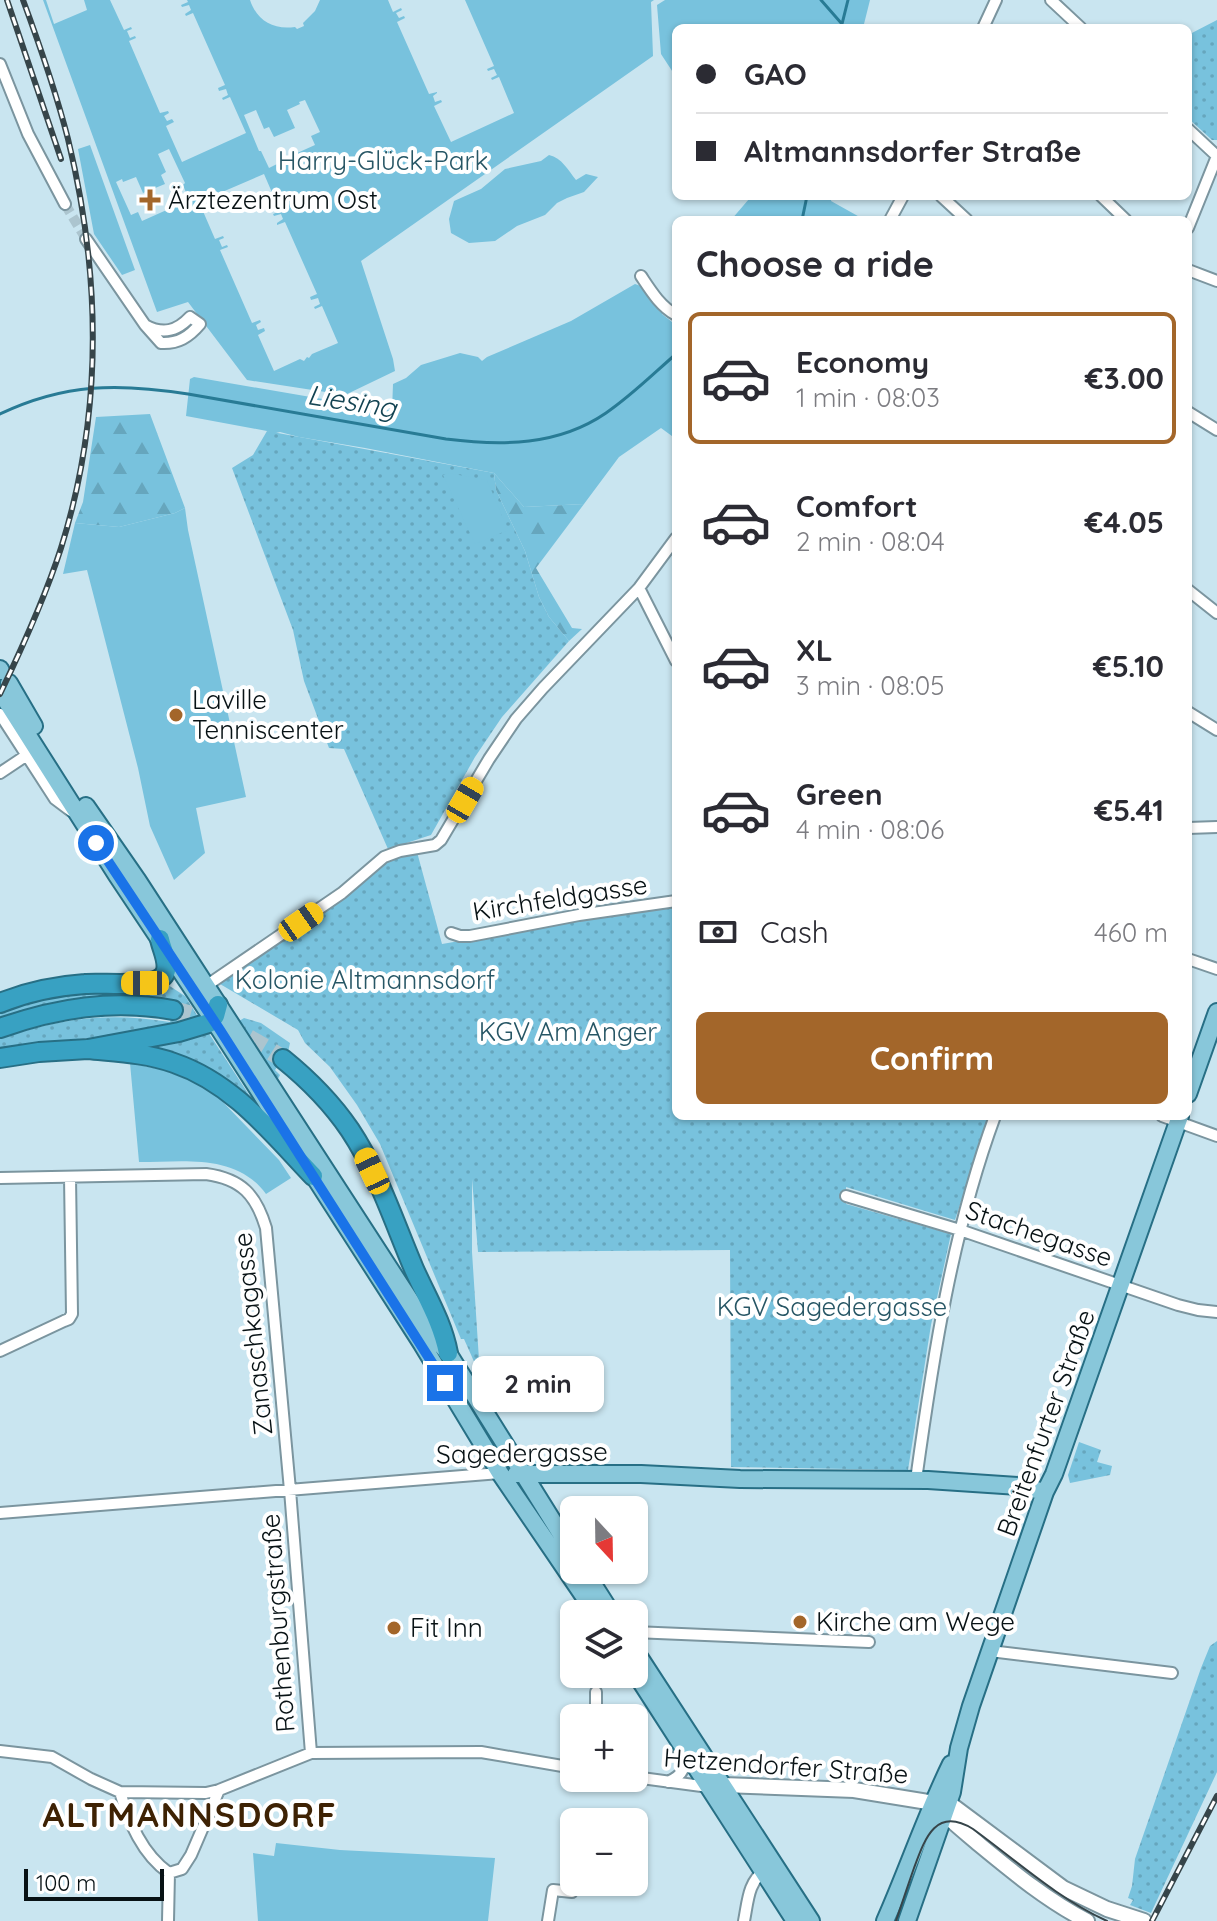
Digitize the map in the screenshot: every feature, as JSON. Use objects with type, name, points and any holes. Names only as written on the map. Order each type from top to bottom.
[{"type":"highway","points":[[0,1003],[68,985],[156,981],[164,974],[166,966],[160,939]]},
{"type":"highway","points":[[0,1028],[83,1006],[138,1005],[173,1010]]},
{"type":"highway","points":[[88,1049],[210,1017]]},
{"type":"highway","points":[[0,1058],[88,1049],[158,1058],[188,1068],[213,1081],[252,1112],[313,1176]]},
{"type":"highway","points":[[283,1059],[329,1102],[365,1156],[444,1331],[448,1353]]},
{"type":"main road","points":[[3,680],[82,820],[422,1344],[500,1473],[586,1600]]},
{"type":"main road","points":[[3,680],[206,986],[210,1017],[448,1353],[560,1533]]},
{"type":"main road","points":[[1192,1083],[1217,1012]]},
{"type":"main road","name":"Breitenfurter Straße","points":[[907,1921],[946,1819],[959,1748],[990,1651],[1179,1120]]},
{"type":"main road","name":"Sagedergasse","points":[[500,1473],[916,1480],[987,1483],[1045,1492]]},
{"type":"main road","points":[[648,1672],[768,1868],[795,1921]]},
{"type":"main road","points":[[645,1688],[716,1786]]},
{"type":"main road","name":"Hetzendorfer Straße","points":[[716,1786],[854,1790],[946,1819],[1117,1918],[1144,1921]]},
{"type":"main road","name":"Breitenfurter Straße","points":[[885,1921],[916,1844],[946,1819]]},
{"type":"main road","name":"Hetzendorfer Straße","points":[[946,1819],[1049,1898],[1087,1921]]},
{"type":"main road","points":[[768,1868],[811,1921]]},
{"type":"street","points":[[985,24],[996,0]]},
{"type":"street","points":[[1051,0],[1077,24]]},
{"type":"street","points":[[0,64],[28,134],[65,204]]},
{"type":"street","points":[[1192,133],[1217,156],[1192,218]]},
{"type":"street","points":[[945,200],[963,216]]},
{"type":"street","points":[[1105,200],[1122,216]]},
{"type":"street","points":[[86,239],[145,325],[161,343],[188,336],[200,324],[190,317],[171,331],[160,331],[145,325]]},
{"type":"street","points":[[1192,272],[1217,281]]},
{"type":"street","points":[[641,276],[660,303],[672,312]]},
{"type":"street","points":[[1192,414],[1217,430]]},
{"type":"street","points":[[206,986],[342,893],[384,857],[435,845],[441,840],[516,719],[639,588],[672,543]]},
{"type":"street","points":[[639,588],[672,653]]},
{"type":"street","points":[[1192,593],[1217,613]]},
{"type":"street","points":[[0,714],[55,799],[82,820]]},
{"type":"street","points":[[1192,714],[1217,730]]},
{"type":"street","points":[[0,773],[27,755]]},
{"type":"street","points":[[1192,828],[1217,827]]},
{"type":"street","name":"Kirchfeldgasse","points":[[451,933],[470,936],[672,902]]},
{"type":"street","points":[[1192,960],[1217,969]]},
{"type":"street","points":[[916,1480],[926,1400],[960,1230],[994,1120]]},
{"type":"street","points":[[1181,1120],[1217,1136]]},
{"type":"street","name":"Zanaschkagasse","points":[[0,1178],[206,1174],[233,1181],[253,1197],[266,1228],[290,1490]]},
{"type":"street","points":[[0,1351],[69,1319],[72,1314],[70,1177]]},
{"type":"street","name":"Stachegasse","points":[[846,1196],[960,1230],[1178,1305],[1217,1312]]},
{"type":"street","name":"Sagedergasse","points":[[0,1513],[500,1473]]},
{"type":"street","name":"Rothenburgstraße","points":[[290,1490],[311,1753]]},
{"type":"street","points":[[648,1633],[869,1642]]},
{"type":"street","points":[[990,1651],[1172,1673]]},
{"type":"street","points":[[596,1692],[596,1704]]},
{"type":"street","points":[[666,1782],[680,1775],[685,1763],[666,1732],[667,1721]]},
{"type":"street","points":[[0,1751],[52,1757],[120,1792],[206,1793],[311,1753],[481,1752],[560,1766]]},
{"type":"street","name":"Hetzendorfer Straße","points":[[648,1779],[716,1786]]},
{"type":"street","points":[[169,1873],[182,1869],[191,1855],[219,1790]]},
{"type":"street","points":[[120,1792],[139,1841],[169,1873]]},
{"type":"street","points":[[744,1921],[751,1884],[768,1868]]},
{"type":"street","points":[[168,1921],[169,1873]]},
{"type":"street","points":[[548,1921],[553,1890],[560,1891]]},
{"type":"green space","name":"Harry-Glück-Park","points":[[43,0],[46,0],[54,24],[87,10],[84,0],[110,0],[124,30],[131,27],[127,31],[130,38],[136,38],[129,41],[160,113],[168,111],[164,116],[167,121],[172,119],[174,122],[166,126],[182,162],[246,133],[230,97],[222,98],[228,95],[226,89],[219,91],[218,88],[225,85],[193,13],[185,14],[191,10],[189,5],[181,5],[187,0],[250,0],[262,19],[280,27],[297,29],[304,26],[303,23],[315,11],[320,0],[388,0],[393,12],[402,10],[396,13],[399,18],[405,18],[397,22],[429,94],[437,92],[433,96],[435,102],[442,102],[434,106],[451,142],[514,113],[499,77],[492,80],[497,75],[494,69],[487,69],[494,66],[465,0],[654,0],[651,2],[653,56],[361,261],[395,371],[345,395],[247,380],[188,302],[157,312]],"holes":[[[305,100],[320,132],[311,136],[315,145],[269,168],[244,115],[256,110],[264,129],[269,127],[274,137],[295,128],[287,110]],[[169,149],[185,183],[183,185],[189,200],[142,221],[138,212],[131,215],[116,182],[136,177],[143,193],[165,184],[161,175],[166,172],[158,154]],[[264,174],[280,211],[273,214],[281,214],[283,219],[277,225],[285,222],[317,294],[310,297],[311,300],[318,298],[320,304],[314,307],[322,306],[338,343],[312,354],[304,361],[300,359],[274,371],[258,335],[265,331],[264,328],[258,330],[256,325],[260,320],[252,323],[220,250],[228,247],[222,247],[219,240],[223,236],[215,239],[199,202]]]},
{"type":"green space","points":[[665,0],[870,0],[864,24],[672,24],[672,71],[661,54],[657,5]]},
{"type":"green space","points":[[1217,20],[1217,140],[1212,140],[1192,122],[1192,33]]},
{"type":"green space","points":[[90,145],[135,270],[122,275],[94,234],[78,149]]},
{"type":"green space","points":[[549,155],[561,162],[576,180],[586,174],[598,177],[584,192],[557,203],[545,215],[517,226],[495,241],[469,243],[451,233],[449,219],[454,201],[481,189],[505,169],[541,161]]},
{"type":"green space","points":[[748,200],[831,200],[858,216],[734,216]]},
{"type":"green space","points":[[635,284],[641,286],[672,322],[672,436],[661,428],[619,457],[584,504],[524,507],[494,473],[186,416],[190,379],[194,377],[392,411],[393,384],[421,365],[460,353],[482,361],[571,321]]},
{"type":"green space","points":[[150,414],[185,508],[119,527],[75,523],[83,502],[96,417]]},
{"type":"green space","points":[[267,431],[494,473],[496,490],[525,551],[539,597],[549,617],[569,641],[502,717],[475,757],[431,835],[388,849],[344,749],[329,748],[304,681],[293,630],[232,468],[253,455]]},
{"type":"green space","points":[[448,473],[487,480],[508,530],[475,544],[443,475]]},
{"type":"green space","points":[[494,473],[524,507],[584,504],[536,568],[572,628],[582,629],[569,641],[549,617],[539,597],[525,551],[496,490]]},
{"type":"green space","name":"Laville Tenniscenter","points":[[185,508],[246,797],[196,808],[205,853],[174,880],[150,826],[87,570],[63,574],[75,523],[119,527]]},
{"type":"green space","points":[[417,852],[442,944],[672,905],[672,1120],[988,1120],[955,1220],[846,1187],[846,1204],[951,1234],[931,1325],[908,1470],[731,1467],[730,1250],[478,1252],[472,1179],[472,1252],[480,1375],[464,1339],[461,1339],[380,1144],[357,1105],[330,1067],[305,1043],[298,1030],[220,984],[386,859]]},
{"type":"green space","points":[[165,983],[185,996],[200,1020],[113,1036],[0,1049],[0,1034],[3,1033],[5,1037],[67,1021],[126,1017],[170,1022],[174,1002],[118,996],[58,1002],[0,1020],[0,1009],[27,999]]},
{"type":"green space","points":[[244,1018],[261,1023],[290,1043],[288,1052],[275,1070],[280,1075],[278,1079],[270,1076],[236,1023]]},
{"type":"green space","points":[[208,1032],[254,1104],[151,1049],[152,1046]]},
{"type":"green space","points":[[130,1063],[163,1070],[192,1081],[217,1096],[279,1160],[291,1178],[266,1194],[254,1181],[224,1166],[191,1161],[139,1162]]},
{"type":"green space","points":[[1079,1442],[1101,1450],[1097,1462],[1112,1466],[1110,1475],[1070,1483],[1068,1475]]},
{"type":"green space","points":[[1217,1641],[1217,1772],[1151,1913],[1130,1905],[1133,1900],[1128,1898],[1135,1859],[1201,1668],[1210,1646]]},
{"type":"green space","points":[[276,1843],[340,1850],[495,1858],[488,1921],[258,1921],[253,1853],[274,1856]]},
{"type":"waterway","points":[[821,0],[842,24]]},
{"type":"waterway","name":"Liesing","points":[[842,24],[848,0]]},
{"type":"waterway","name":"Liesing","points":[[803,216],[806,200]]},
{"type":"waterway","name":"Liesing","points":[[0,414],[47,396],[70,391],[139,388],[446,439],[509,443],[549,438],[588,424],[624,399],[672,357]]},
{"type":"tunnel","points":[[65,204],[86,239]]},
{"type":"tunnel","points":[[173,1010],[230,1029],[283,1059]]},
{"type":"tram line","points":[[896,1921],[928,1836],[941,1823],[950,1821],[973,1829],[1054,1890],[1107,1921]]},
{"type":"railway","points":[[7,0],[61,159]]},
{"type":"railway","points":[[0,694],[48,585],[75,498],[90,396],[93,344],[87,241],[79,190],[58,104],[23,0]]},
{"type":"railway","points":[[1152,1921],[1217,1796]]},
{"type":"place","name":"Ärztezentrum Ost","points":[[150,200]]},
{"type":"place","name":"Laville Tenniscenter","points":[[176,715]]},
{"type":"place","name":"Kirche am Wege","points":[[800,1622]]},
{"type":"place","name":"Fit Inn","points":[[394,1628]]},
{"type":"district","name":"ALTMANNSDORF","points":[[190,1815]]},
{"type":"route","points":[[96,843],[269,1105],[445,1383]]},
{"type":"park label","name":"Kolonie Altmannsdorf","points":[[365,980]]},
{"type":"park label","name":"KGV Am Anger","points":[[568,1032]]},
{"type":"park label","name":"KGV Sagedergasse","points":[[832,1307]]}]
